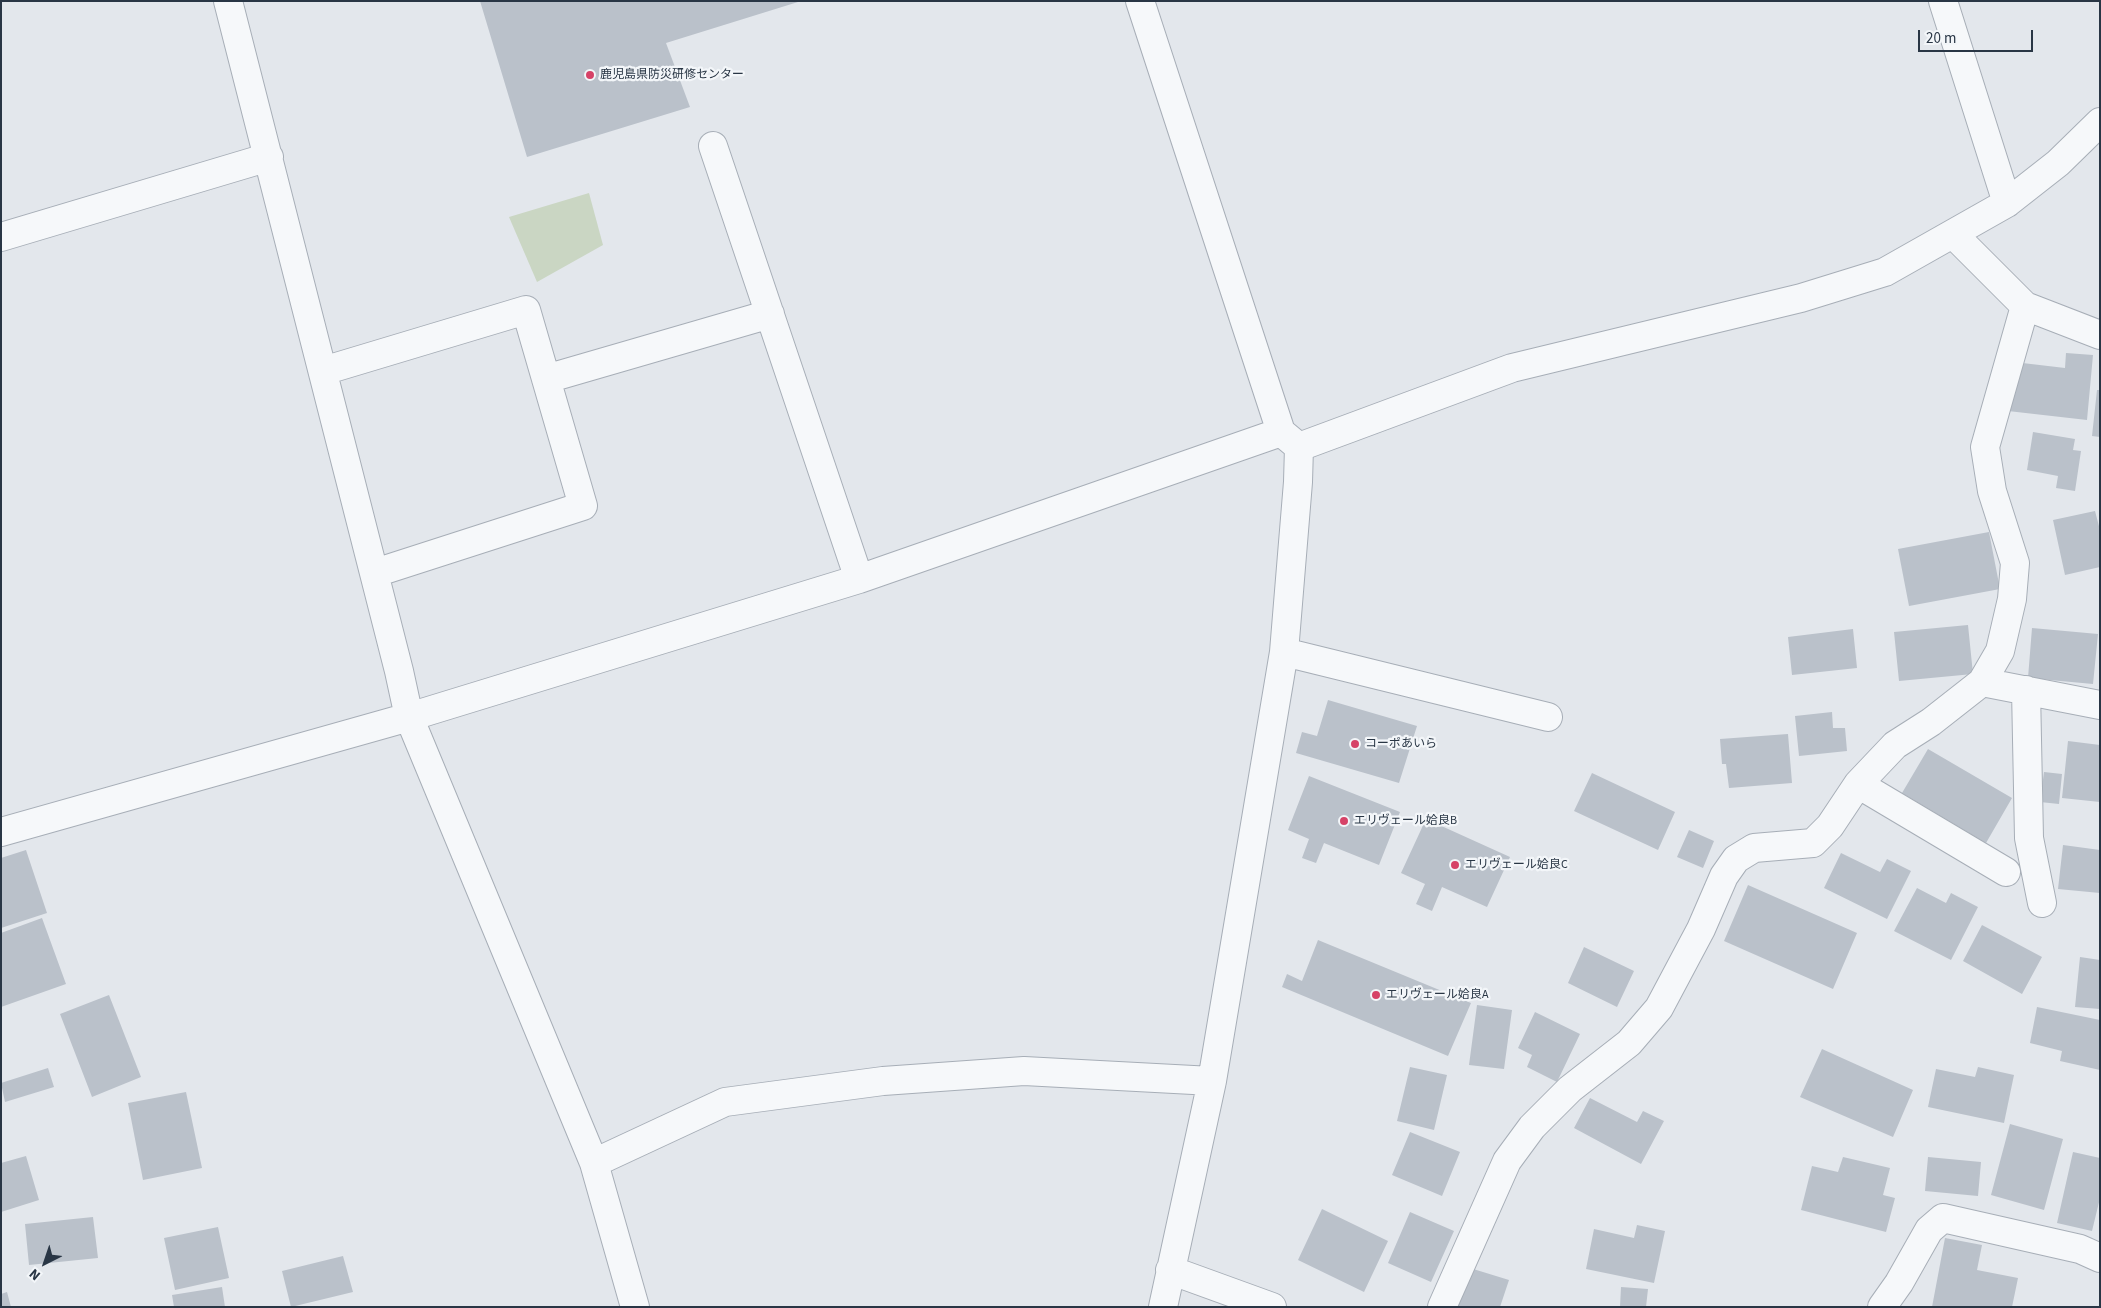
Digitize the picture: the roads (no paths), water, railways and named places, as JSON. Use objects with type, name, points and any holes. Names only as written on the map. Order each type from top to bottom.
[{"type":"street","points":[[228,1],[400,671],[409,717],[594,1163],[635,1307]]},
{"type":"street","points":[[1140,1],[1290,440],[1298,482],[1284,652],[1212,1081],[1170,1270],[1164,1307]]},
{"type":"street","points":[[1943,1],[2007,203]]},
{"type":"street","points":[[1,832],[409,717],[859,579],[1512,368],[1801,298],[1885,272],[2007,203],[2058,163],[2100,122]]},
{"type":"street","points":[[713,146],[859,579]]},
{"type":"street","points":[[1,237],[269,157]]},
{"type":"street","points":[[1954,234],[2025,306],[2100,335]]},
{"type":"street","points":[[1442,1307],[1507,1161],[1532,1127],[1570,1089],[1629,1042],[1659,1008],[1702,929],[1724,876],[1736,859],[1754,848],[1813,843],[1830,826],[1858,784],[1895,745],[1931,722],[1982,682],[2000,651],[2012,599],[2015,563],[1992,491],[1985,446],[2025,306]]},
{"type":"street","points":[[323,371],[526,310],[583,506],[375,573]]},
{"type":"street","points":[[546,379],[770,314]]},
{"type":"street","points":[[1284,652],[1548,717]]},
{"type":"street","points":[[1982,682],[2100,705]]},
{"type":"street","points":[[2026,690],[2029,838],[2042,903]]},
{"type":"street","points":[[1858,784],[2006,872]]},
{"type":"street","points":[[594,1163],[725,1102],[883,1081],[1024,1071],[1212,1081]]},
{"type":"street","points":[[1882,1307],[1899,1283],[1929,1230],[1943,1218],[2080,1249],[2100,1258]]},
{"type":"street","points":[[1170,1270],[1272,1307]]},
{"type":"place","name":"鹿児島県防災研修センター","points":[[590,75]]},
{"type":"place","name":"コーポあいら","points":[[1355,744]]},
{"type":"place","name":"エリヴェール姶良B","points":[[1344,821]]},
{"type":"place","name":"エリヴェール姶良C","points":[[1455,865]]},
{"type":"place","name":"エリヴェール姶良A","points":[[1376,995]]}]
